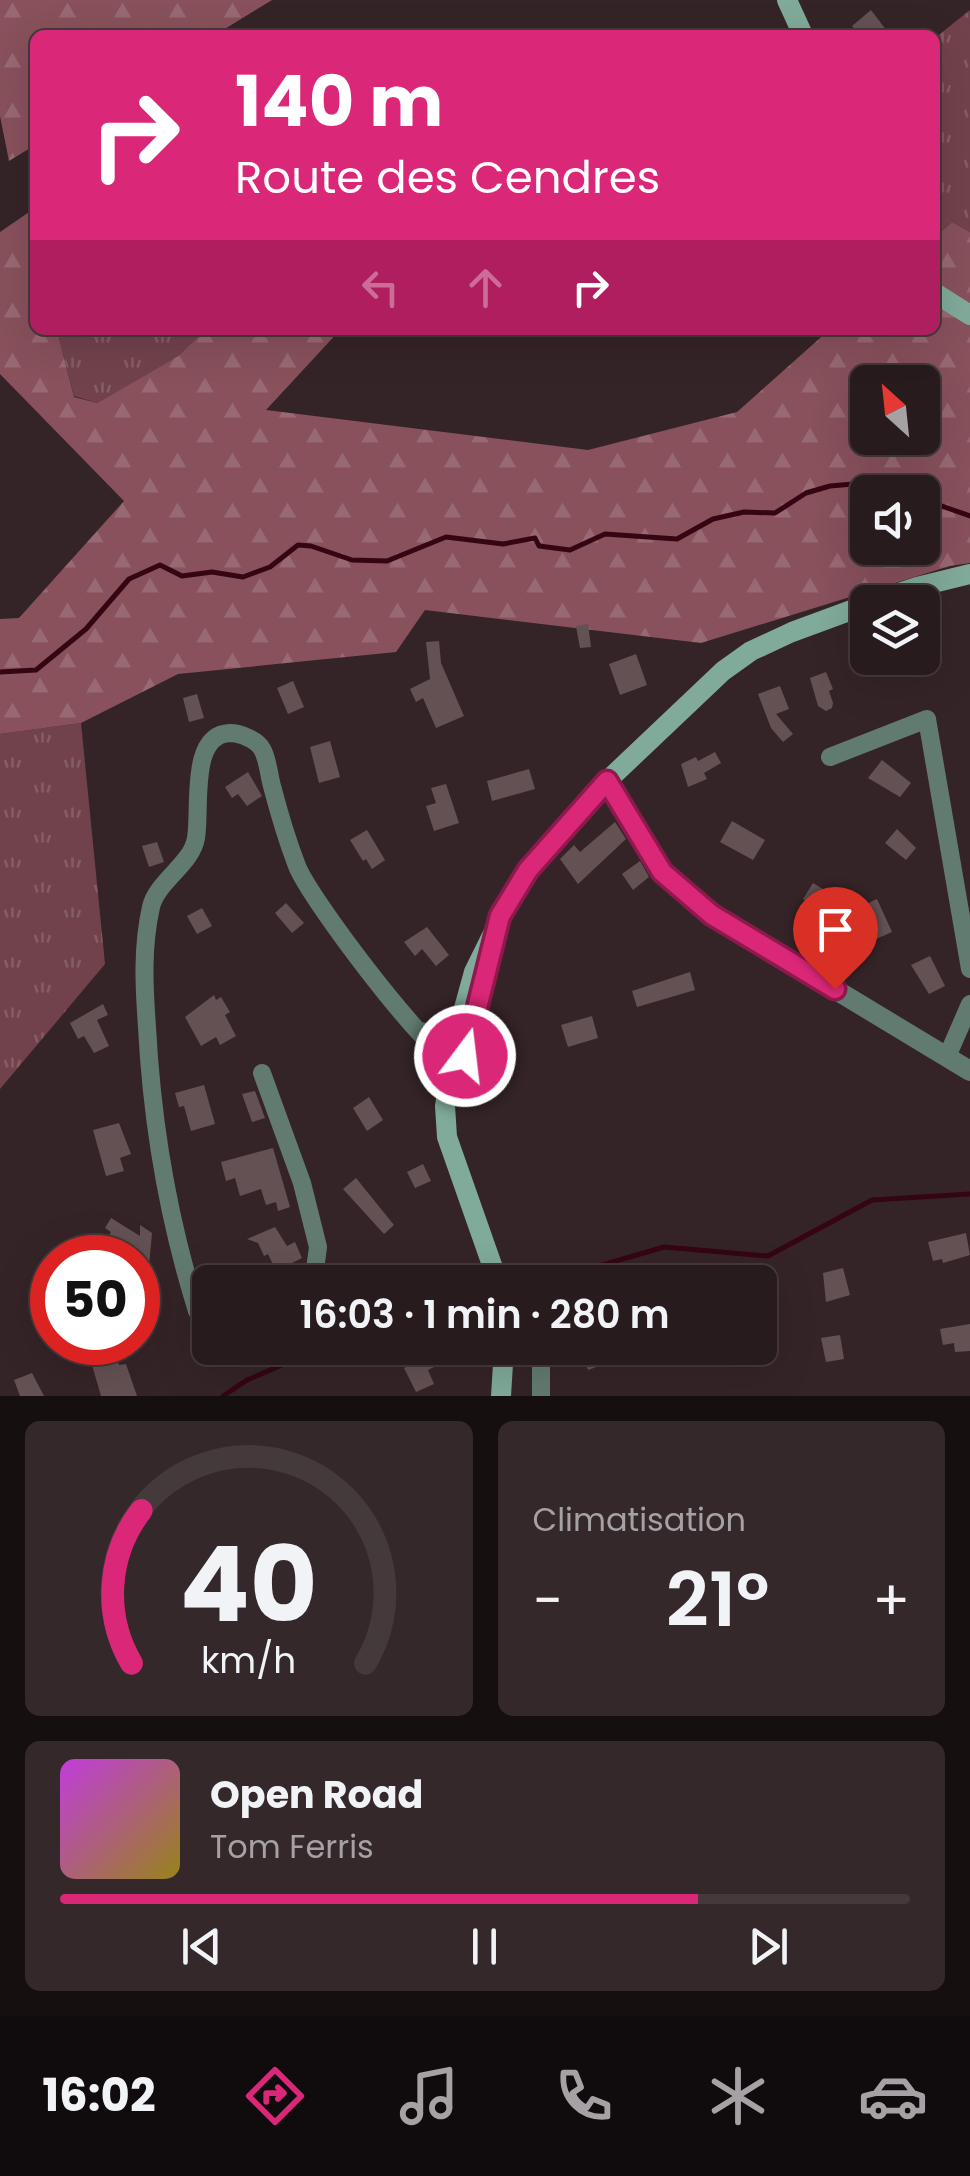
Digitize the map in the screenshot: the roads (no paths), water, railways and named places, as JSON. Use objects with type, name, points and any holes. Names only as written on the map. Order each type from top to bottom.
[{"type":"main road","points":[[787,0],[801,30]]},
{"type":"main road","points":[[940,297],[970,314]]},
{"type":"main road","points":[[920,585],[970,574]]},
{"type":"main road","points":[[492,1265],[459,1169],[454,1122],[457,1052],[474,972],[500,916],[528,870],[607,781],[674,715],[751,651],[850,610]]},
{"type":"main road","points":[[501,1396],[503,1365]]},
{"type":"street","points":[[830,757],[927,719],[970,969]]},
{"type":"street","points":[[192,1295],[164,1181],[150,1097],[143,957],[152,901],[196,843],[199,759],[212,738],[229,733],[248,737],[262,750],[299,871],[376,982],[421,1032],[457,1052]]},
{"type":"street","points":[[607,781],[662,872],[712,915],[970,1071]]},
{"type":"street","points":[[947,1057],[970,1004]]},
{"type":"street","points":[[262,1073],[302,1183],[318,1247],[316,1265]]},
{"type":"street","points":[[540,1365],[540,1396]]},
{"type":"waterway","points":[[0,672],[36,670],[86,629],[129,579],[160,565],[182,576],[212,572],[243,577],[270,567],[298,545],[352,560],[387,561],[446,537],[503,544],[535,538],[539,546],[570,550],[605,534],[677,539],[713,519],[744,512],[775,513],[806,493],[850,484]]},
{"type":"waterway","points":[[940,505],[970,516]]},
{"type":"waterway","points":[[602,1265],[664,1247],[768,1256],[872,1200],[970,1194]]},
{"type":"waterway","points":[[223,1396],[282,1365]]}]
